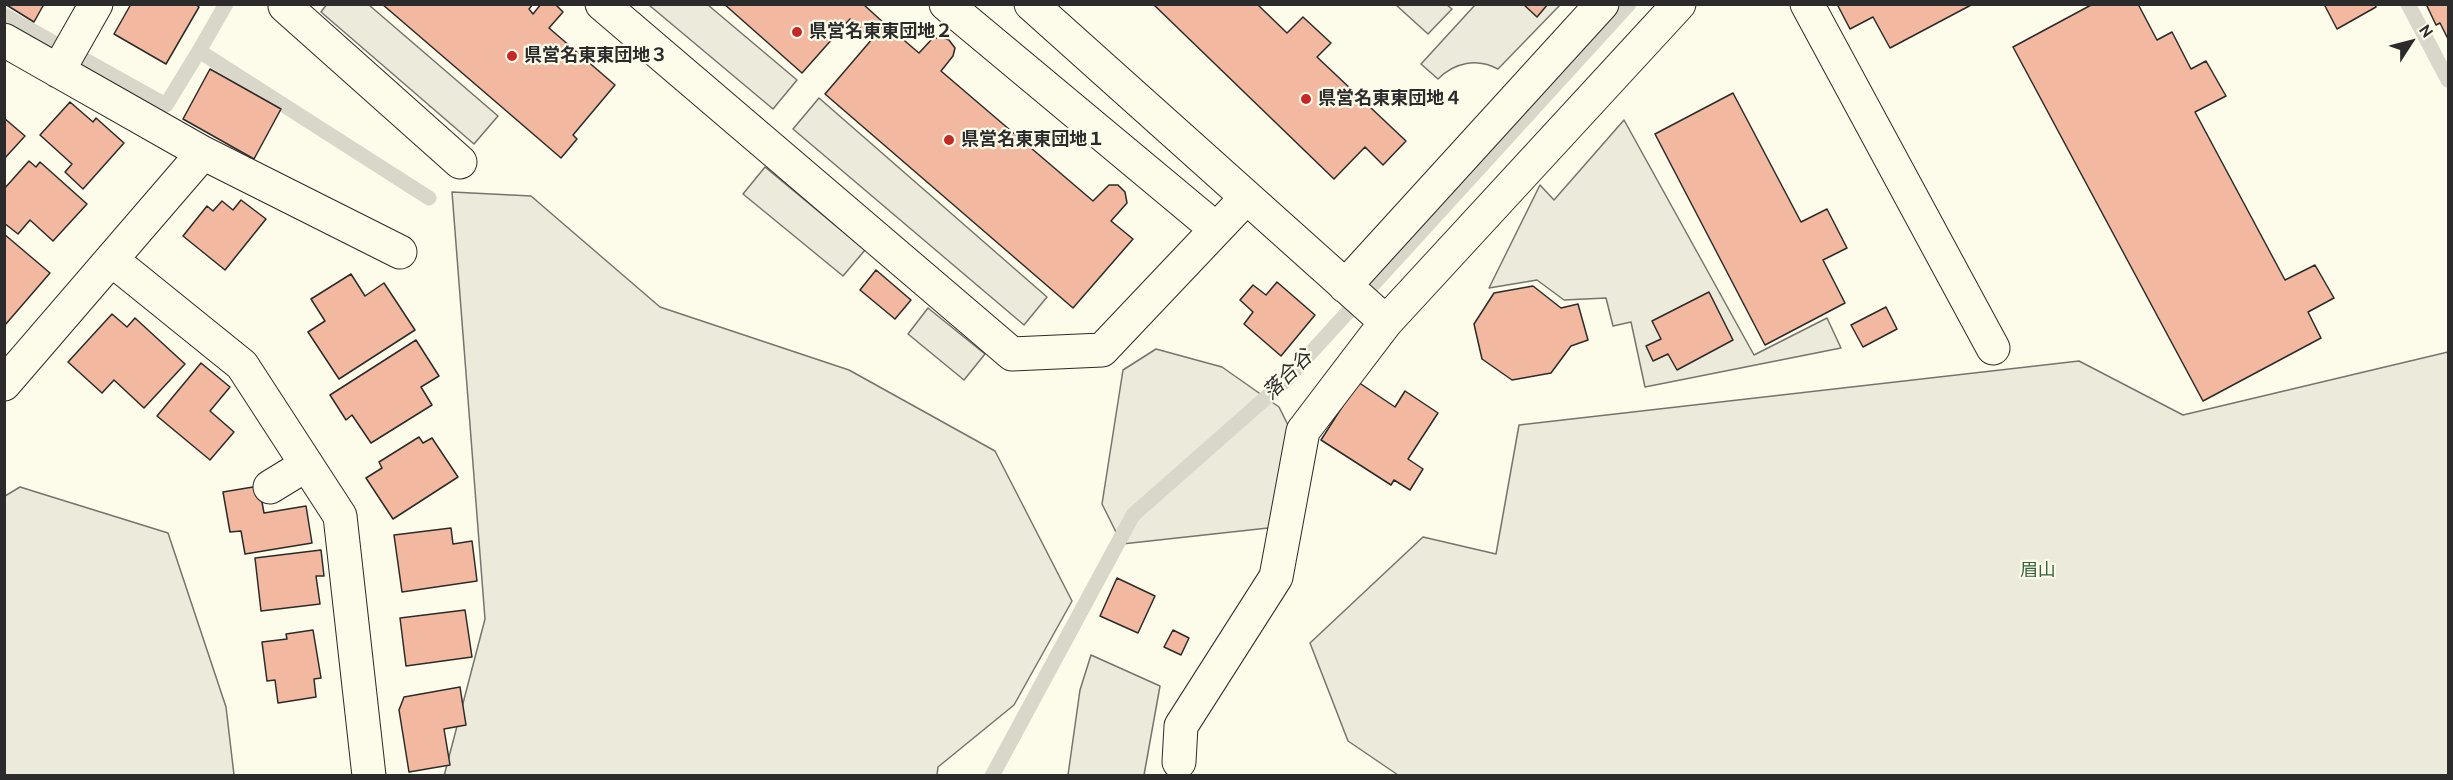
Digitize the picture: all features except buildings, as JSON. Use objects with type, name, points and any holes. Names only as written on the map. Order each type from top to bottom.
[{"type":"street","points":[[58,71],[96,4]]},
{"type":"street","points":[[286,4],[285,6],[460,162]]},
{"type":"street","points":[[602,4],[1012,354],[1102,350],[1246,198]]},
{"type":"street","points":[[946,4],[1216,229]]},
{"type":"street","points":[[1031,4],[1364,303]]},
{"type":"street","points":[[1179,762],[1181,726],[1276,577],[1303,431],[1364,303],[1602,4]]},
{"type":"street","points":[[1364,303],[1678,4]]},
{"type":"street","points":[[1808,4],[1993,348]]},
{"type":"street","points":[[4,40],[203,153],[400,252]]},
{"type":"street","points":[[4,384],[203,153]]},
{"type":"street","points":[[112,260],[242,365],[340,516],[369,776]]},
{"type":"street","points":[[270,487],[306,465]]},
{"type":"green space","points":[[1475,5],[1560,5],[1498,69],[1474,63],[1459,65],[1438,79],[1421,64]]},
{"type":"green space","points":[[1624,120],[1754,355],[1827,318],[1841,348],[1645,387],[1631,322],[1613,326],[1606,298],[1564,300],[1537,280],[1489,288],[1540,185],[1554,200]]},
{"type":"green space","points":[[452,192],[531,196],[660,307],[849,370],[995,451],[1072,601],[1014,705],[938,767],[937,775],[444,776],[485,619]]},
{"type":"green space","points":[[1156,349],[1222,367],[1279,407],[1294,437],[1307,478],[1268,528],[1122,544],[1102,504],[1123,370]]},
{"type":"green space","name":"眉山","points":[[2448,352],[2448,775],[1398,775],[1348,741],[1310,643],[1423,537],[1496,554],[1519,425],[2079,361],[2183,415]]},
{"type":"green space","points":[[20,487],[168,533],[226,707],[234,775],[5,775],[5,496]]},
{"type":"green space","points":[[1091,655],[1160,686],[1144,775],[1068,775],[1080,690]]},
{"type":"shaded area","points":[[327,4],[369,5],[498,116],[474,144],[321,12]]},
{"type":"shaded area","points":[[649,5],[708,5],[797,80],[773,109]]},
{"type":"shaded area","points":[[1396,5],[1447,5],[1452,9],[1428,34]]},
{"type":"shaded area","points":[[819,98],[1047,297],[1024,325],[793,129]]},
{"type":"shaded area","points":[[765,167],[865,250],[843,276],[743,194]]},
{"type":"shaded area","points":[[928,308],[985,354],[964,380],[908,334]]},
{"type":"waterway","points":[[199,51],[226,4]]},
{"type":"waterway","name":"落合谷","points":[[992,776],[1133,515],[1285,381],[1629,4]]},
{"type":"waterway","points":[[2408,4],[2448,80]]},
{"type":"waterway","points":[[4,15],[166,105],[199,51],[429,198]]},
{"type":"place","name":"県営名東東団地２","points":[[797,32]]},
{"type":"place","name":"県営名東東団地３","points":[[512,56]]},
{"type":"place","name":"県営名東東団地４","points":[[1306,99]]},
{"type":"place","name":"県営名東東団地１","points":[[949,140]]}]
